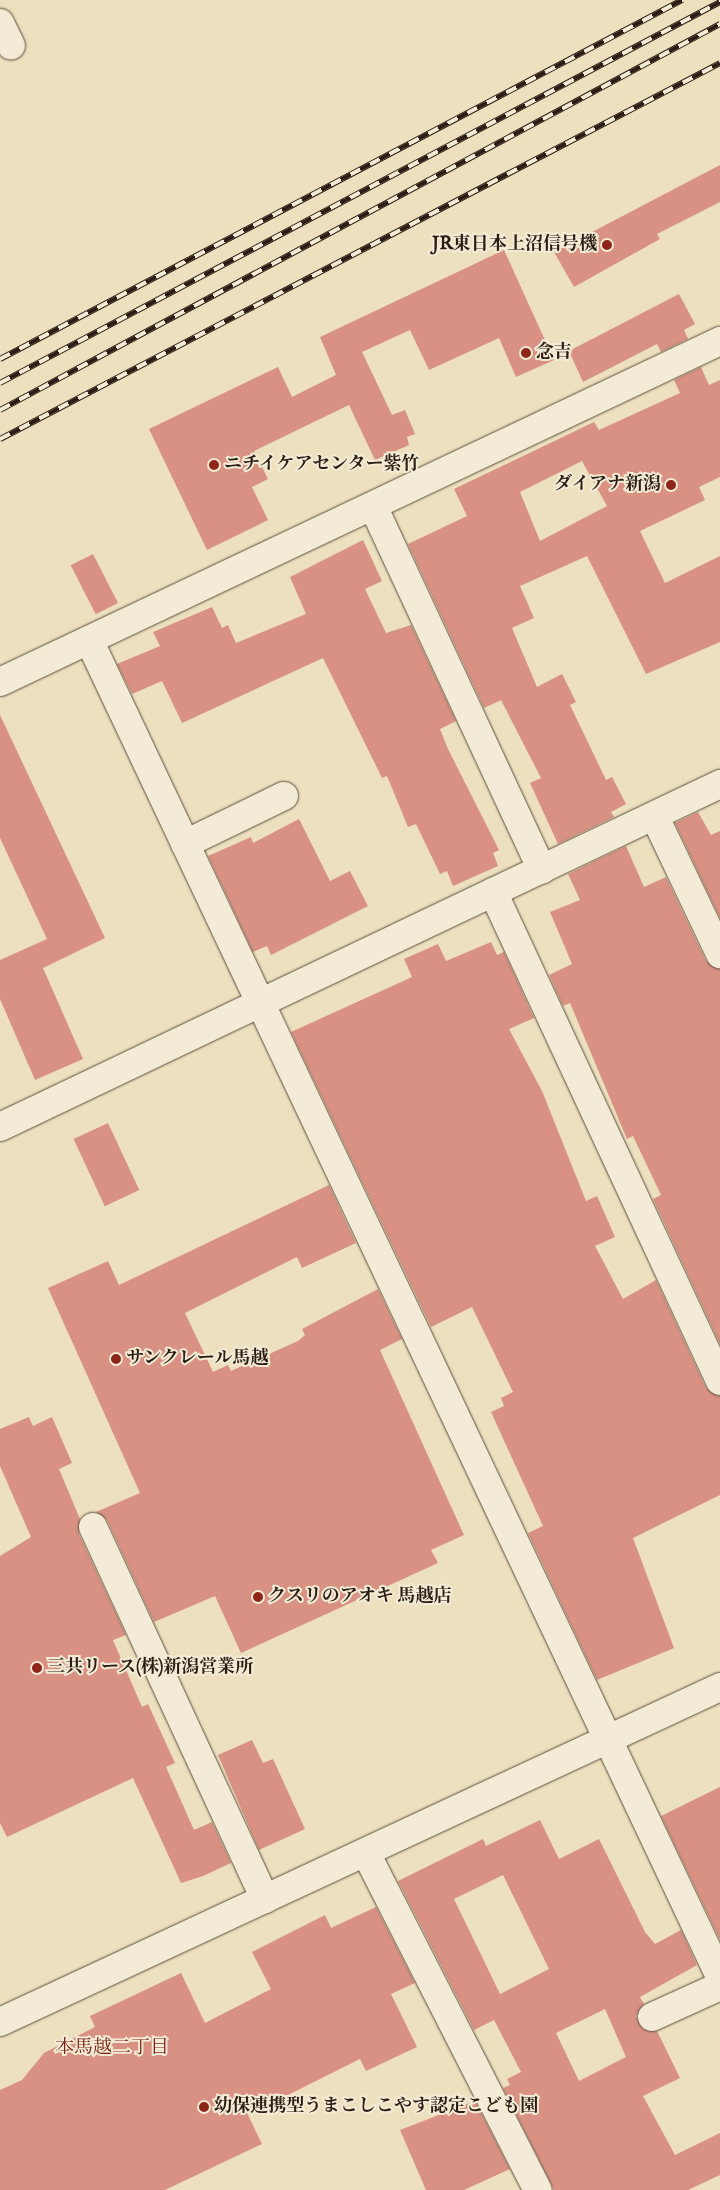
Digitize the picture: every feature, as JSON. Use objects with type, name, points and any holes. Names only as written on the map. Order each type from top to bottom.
[{"type":"street","points":[[0,682],[720,341]]},
{"type":"street","points":[[373,506],[542,870]]},
{"type":"street","points":[[89,640],[720,1977]]},
{"type":"street","points":[[0,1127],[493,892],[655,817],[720,784]]},
{"type":"street","points":[[185,844],[284,796]]},
{"type":"street","points":[[655,817],[720,954]]},
{"type":"street","points":[[493,892],[720,1381]]},
{"type":"street","points":[[93,1527],[265,1900]]},
{"type":"street","points":[[0,2022],[608,1742],[720,1687]]},
{"type":"street","points":[[366,1853],[538,2190]]},
{"type":"street","points":[[652,2017],[720,1986]]},
{"type":"building","name":"JR東日本上沼信号機","points":[[720,165],[720,202],[657,234],[660,239],[574,287],[554,252]]},
{"type":"building","points":[[504,250],[554,360],[516,377],[499,338],[429,370],[410,330],[362,352],[392,415],[405,410],[415,434],[407,437],[409,445],[375,460],[349,405],[254,451],[268,479],[252,487],[268,520],[207,550],[149,429],[278,367],[292,397],[336,375],[320,337]]},
{"type":"building","points":[[679,294],[695,324],[684,330],[688,339],[661,352],[657,344],[583,382],[569,351]]},
{"type":"building","points":[[701,367],[709,385],[720,380],[720,477],[699,487],[705,500],[640,531],[665,583],[720,556],[720,642],[646,674],[587,556],[520,586],[534,618],[512,628],[537,687],[562,674],[576,702],[570,705],[606,780],[612,777],[626,804],[611,812],[614,817],[558,844],[530,783],[541,778],[501,700],[484,708],[408,544],[467,516],[454,489],[594,422],[599,430],[680,393],[674,380]],"holes":[[[582,461],[607,506],[540,541],[520,492]]]},
{"type":"building","points":[[363,540],[382,581],[365,589],[386,633],[411,625],[456,721],[440,729],[448,749],[499,850],[493,853],[498,866],[453,886],[447,871],[440,874],[416,824],[408,827],[387,776],[382,778],[323,658],[182,723],[162,681],[132,694],[117,664],[160,646],[153,632],[212,607],[222,628],[228,625],[236,643],[306,614],[290,577]]},
{"type":"building","points":[[93,554],[118,603],[96,614],[71,565]]},
{"type":"building","points":[[0,715],[105,938],[43,968],[83,1059],[35,1080],[0,999],[0,960],[47,939],[0,838]]},
{"type":"building","points":[[698,812],[711,835],[720,831],[720,918],[675,823]]},
{"type":"building","points":[[299,819],[330,881],[350,871],[368,906],[271,955],[267,946],[253,952],[208,856],[251,837],[253,843]]},
{"type":"building","points":[[626,846],[644,887],[666,877],[706,961],[720,969],[720,1344],[653,1199],[661,1195],[633,1136],[627,1139],[570,1003],[563,1006],[549,975],[572,964],[550,912],[580,900],[568,874]]},
{"type":"building","points":[[491,942],[497,955],[504,952],[534,1018],[509,1029],[542,1091],[586,1201],[597,1196],[615,1237],[595,1246],[623,1299],[656,1280],[706,1388],[720,1396],[720,1495],[633,1538],[674,1648],[597,1680],[528,1533],[543,1526],[491,1412],[504,1406],[501,1398],[513,1392],[472,1307],[431,1327],[291,1032],[412,977],[404,959],[438,944],[446,961]]},
{"type":"building","points":[[108,1123],[139,1190],[105,1206],[74,1139]]},
{"type":"building","points":[[329,1185],[356,1243],[302,1268],[297,1257],[185,1313],[213,1372],[228,1365],[231,1371],[298,1341],[305,1335],[302,1329],[378,1289],[402,1339],[380,1350],[464,1535],[431,1550],[438,1563],[241,1653],[215,1596],[154,1622],[107,1520],[96,1512],[140,1493],[48,1288],[108,1261],[119,1285]]},
{"type":"building","points":[[29,1417],[33,1426],[52,1417],[72,1463],[59,1469],[80,1519],[79,1534],[126,1635],[113,1640],[142,1707],[148,1704],[175,1763],[166,1767],[194,1830],[212,1822],[231,1863],[203,1876],[181,1883],[133,1778],[7,1837],[0,1823],[0,1556],[31,1537],[0,1466],[0,1429]]},
{"type":"building","points":[[252,1740],[263,1763],[273,1759],[305,1829],[259,1850],[218,1755]]},
{"type":"building","points":[[720,1787],[720,1940],[661,1816]]},
{"type":"building","points":[[540,1820],[559,1859],[599,1839],[645,1932],[655,1944],[681,1930],[697,1965],[640,1997],[644,2004],[636,2016],[643,2029],[657,2031],[680,2078],[643,2096],[675,2155],[720,2133],[720,2175],[688,2190],[554,2190],[503,2088],[510,2085],[507,2079],[521,2072],[494,2020],[474,2030],[398,1881],[483,1839],[486,1846]],"holes":[[[503,1875],[549,1969],[500,1994],[454,1899]],[[605,2009],[626,2057],[579,2081],[556,2033]]]},
{"type":"building","points":[[376,1907],[415,1983],[391,1994],[417,2047],[366,2071],[360,2059],[248,2115],[262,2144],[165,2190],[0,2190],[0,2090],[22,2080],[44,2053],[95,2027],[90,2016],[181,1973],[205,2023],[271,1989],[252,1952],[325,1915],[331,1928]]},
{"type":"building","points":[[475,2101],[510,2169],[464,2190],[426,2190],[400,2130]]},
{"type":"railway","points":[[0,359],[682,0]]},
{"type":"railway","points":[[0,383],[720,2]]},
{"type":"railway","points":[[0,410],[720,24]]},
{"type":"railway","points":[[0,439],[720,63]]},
{"type":"place","name":"JR東日本上沼信号機","points":[[607,245]]},
{"type":"place","name":"念吉","points":[[526,353]]},
{"type":"place","name":"ニチイケアセンター紫竹","points":[[214,465]]},
{"type":"place","name":"ダイアナ新潟","points":[[671,485]]},
{"type":"place","name":"サンクレール馬越","points":[[116,1359]]},
{"type":"place","name":"クスリのアオキ 馬越店","points":[[258,1597]]},
{"type":"place","name":"三共リース(株)新潟営業所","points":[[37,1668]]},
{"type":"place","name":"幼保連携型うまこしこやす認定こども園","points":[[204,2107]]},
{"type":"district","name":"本馬越二丁目","points":[[112,2049]]}]
